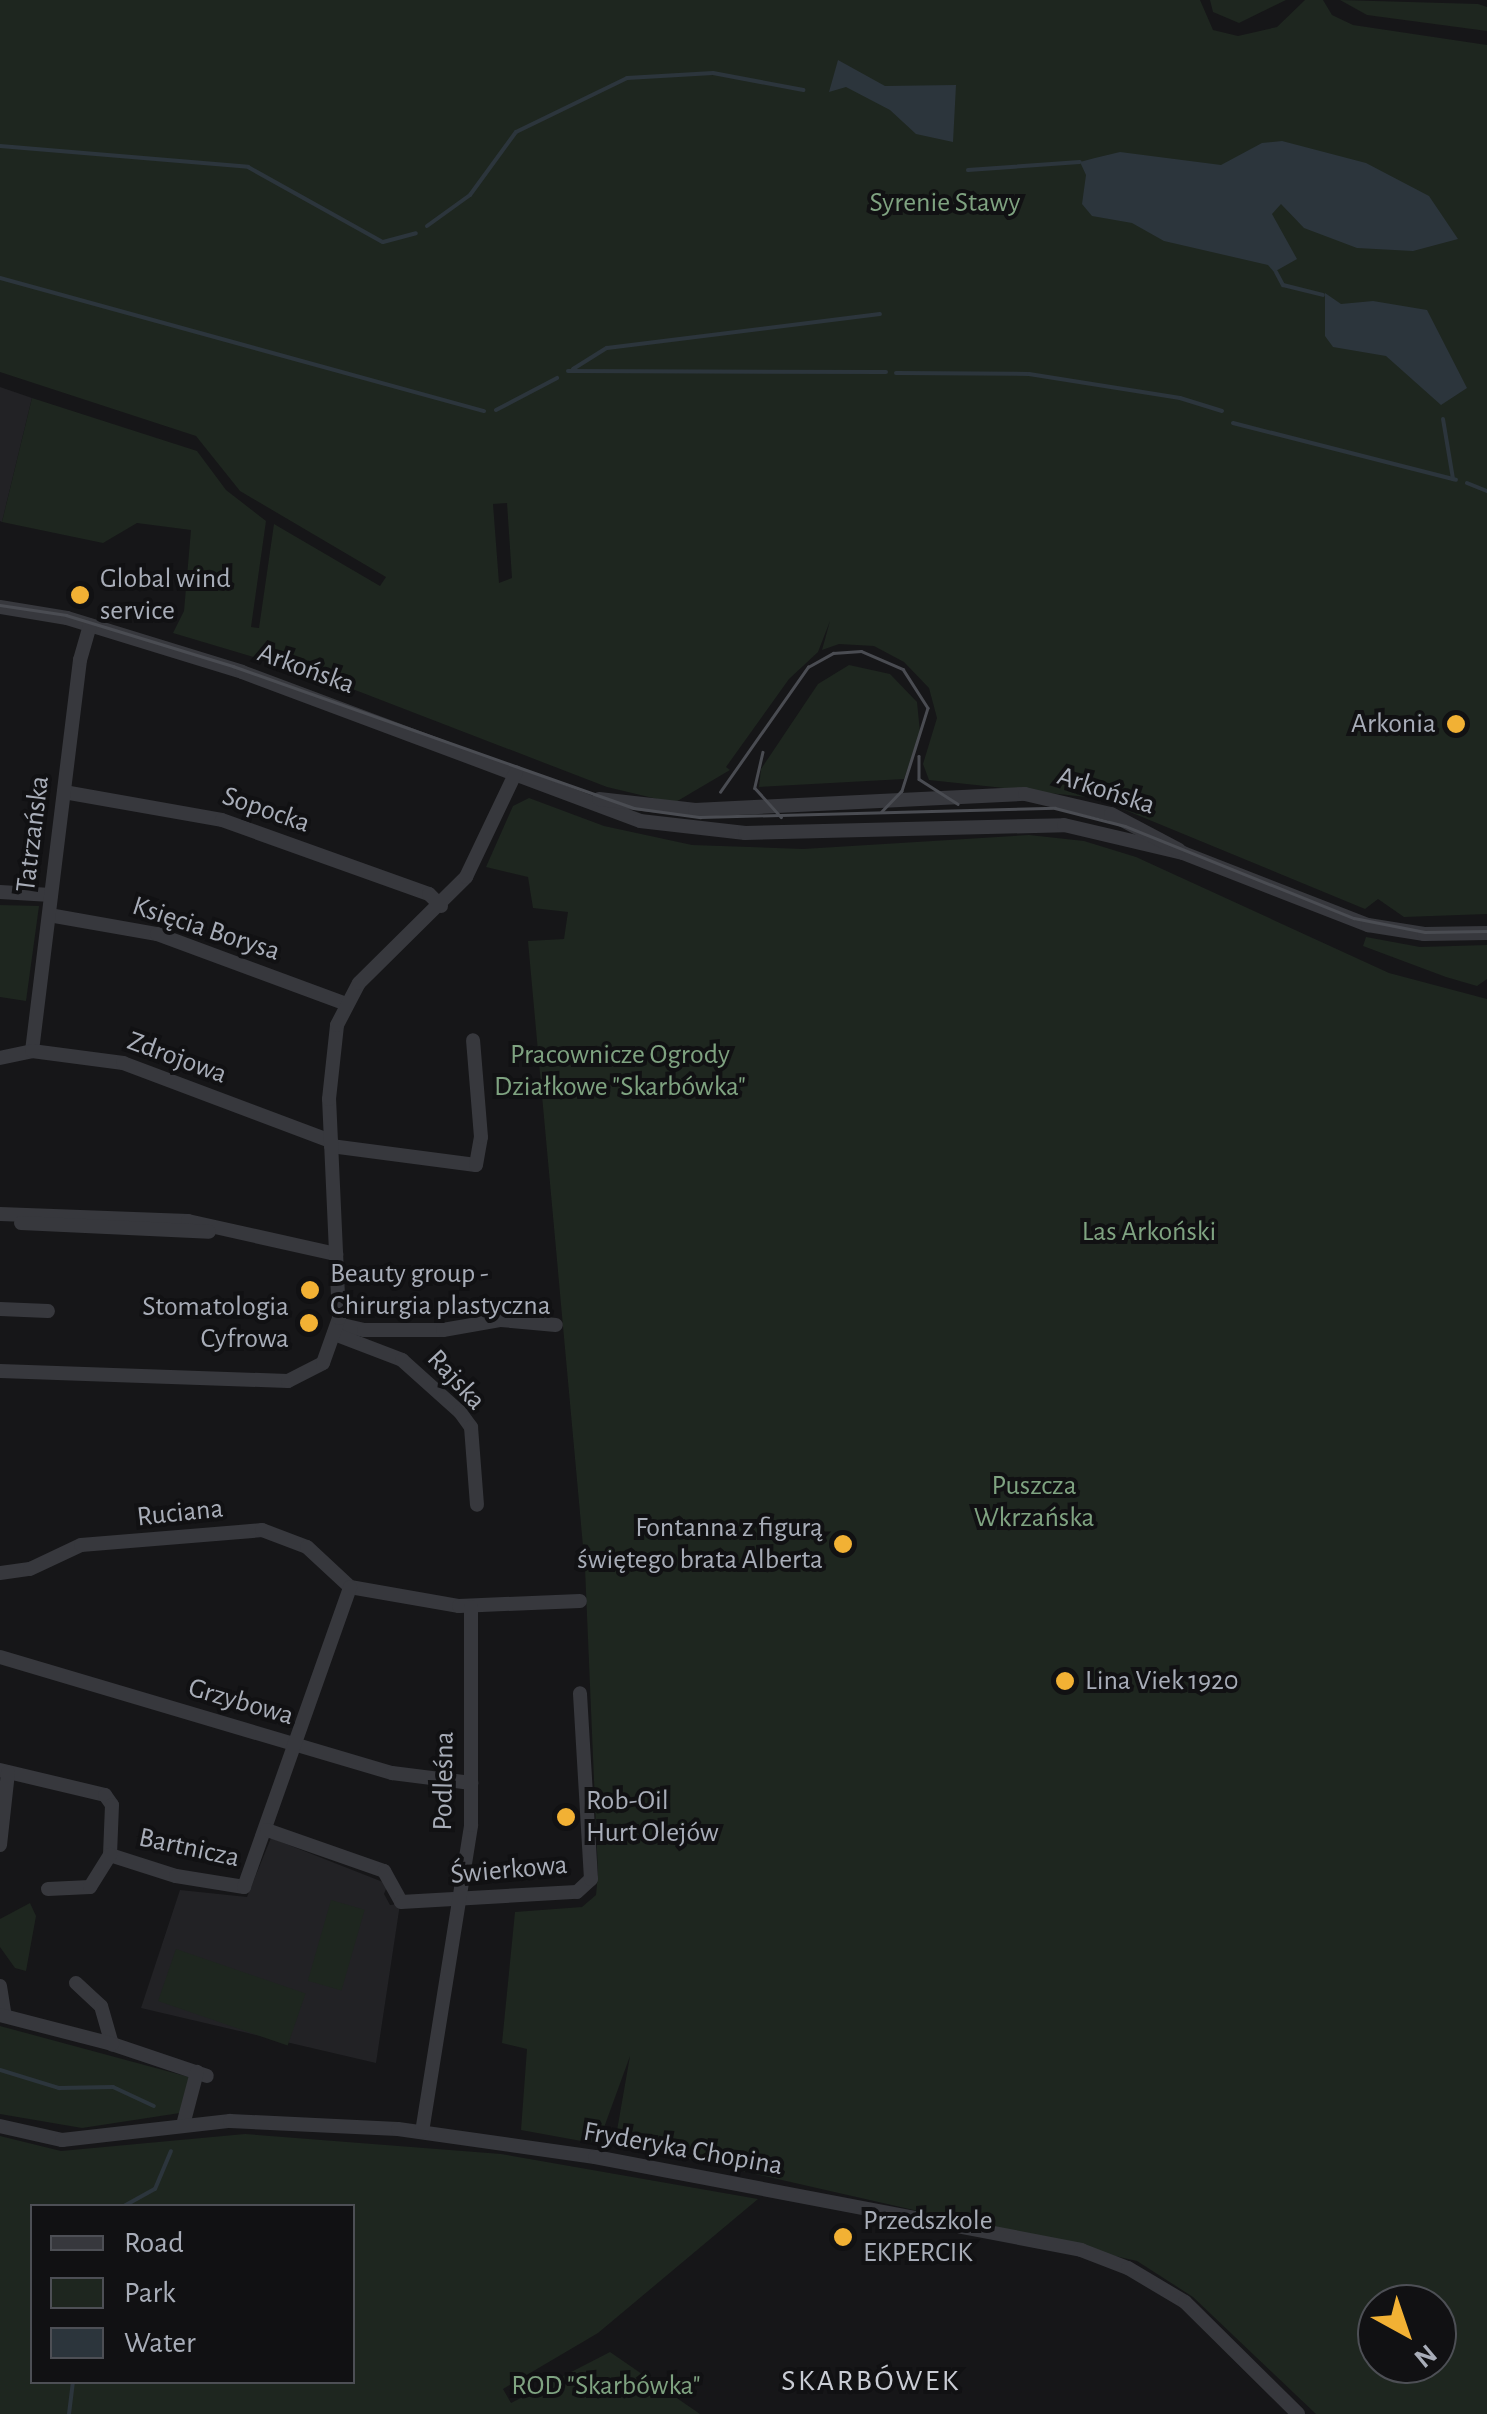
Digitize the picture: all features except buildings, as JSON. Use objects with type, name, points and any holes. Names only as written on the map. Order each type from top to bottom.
[{"type":"street","name":"Arkońska","points":[[0,608],[90,625],[589,798],[638,821],[704,831],[1040,822],[1183,853]]},
{"type":"street","name":"Tatrzańska","points":[[32,1051],[64,792],[90,625]]},
{"type":"street","points":[[0,1371],[288,1381],[313,1371],[329,1355],[338,1330],[332,1050],[344,1003],[441,906],[481,854],[516,772]]},
{"type":"street","name":"Sopocka","points":[[64,792],[222,820],[429,894],[441,906]]},
{"type":"street","name":"Arkońska","points":[[589,798],[695,810],[1020,794],[1111,814],[1183,853],[1368,925],[1438,935],[1487,933]]},
{"type":"street","points":[[0,892],[51,895]]},
{"type":"street","name":"Księcia Borysa","points":[[49,915],[157,934],[344,1003]]},
{"type":"street","name":"Zdrojowa","points":[[0,1058],[32,1051],[150,1071],[331,1143],[476,1166],[481,1137],[472,1040]]},
{"type":"street","points":[[0,1217],[240,1232],[336,1254]]},
{"type":"street","points":[[0,1309],[48,1310]]},
{"type":"street","name":"Rajska","points":[[338,1330],[443,1330],[501,1320],[556,1325]]},
{"type":"street","name":"Rajska","points":[[338,1330],[402,1360],[460,1412],[471,1428],[478,1505]]},
{"type":"street","name":"Ruciana","points":[[0,1573],[30,1569],[81,1545],[262,1530],[307,1547],[350,1587]]},
{"type":"street","points":[[267,1830],[350,1587],[471,1607],[580,1600]]},
{"type":"street","name":"Podleśna","points":[[422,2132],[460,1900],[471,1783],[471,1607]]},
{"type":"street","name":"Grzybowa","points":[[0,1657],[408,1777],[471,1783]]},
{"type":"street","name":"Świerkowa","points":[[267,1830],[384,1872],[401,1902],[577,1892],[591,1880],[580,1693]]},
{"type":"street","points":[[0,1844],[8,1810],[4,1771]]},
{"type":"street","name":"Bartnicza","points":[[4,1771],[105,1796],[112,1805],[110,1855],[176,1876],[249,1884],[267,1830]]},
{"type":"street","points":[[8,1810],[25,1814]]},
{"type":"street","points":[[48,1889],[90,1887],[110,1855]]},
{"type":"street","points":[[76,1983],[100,2006],[112,2044]]},
{"type":"street","points":[[0,1986],[3,2016],[112,2044],[202,2074],[184,2125]]},
{"type":"street","name":"Fryderyka Chopina","points":[[0,2126],[62,2140],[184,2125],[325,2122],[422,2132],[595,2158],[1082,2250],[1128,2268],[1185,2302],[1298,2414]]},
{"type":"shaded area","points":[[0,387],[32,398],[2,522],[0,521]]},
{"type":"shaded area","points":[[271,1838],[388,1884],[384,1894],[390,1905],[400,1904],[376,2063],[141,2008],[180,1890],[247,1897]]},
{"type":"green space","points":[[0,0],[1200,0],[1213,30],[1238,36],[1277,27],[1305,0],[1323,0],[1332,15],[1353,25],[1487,45],[1487,914],[1404,917],[1378,899],[1365,909],[1096,798],[929,780],[923,764],[937,718],[929,688],[904,662],[874,646],[839,644],[822,650],[830,621],[818,652],[789,679],[726,767],[730,770],[674,803],[607,787],[324,678],[173,633],[184,611],[191,530],[137,523],[103,543],[2,522],[32,398],[197,451],[226,490],[266,521],[251,627],[259,628],[274,524],[380,586],[386,577],[240,491],[196,436],[0,372]],"holes":[[[507,503],[512,578],[499,583],[493,504]]]},
{"type":"green space","points":[[1210,0],[1286,0],[1239,23],[1213,12]]},
{"type":"green space","points":[[1340,0],[1478,4],[1487,7],[1487,31],[1367,15]]},
{"type":"green space","points":[[849,665],[890,674],[917,702],[920,732],[904,779],[759,787],[761,769],[818,684]]},
{"type":"green space","name":"Puszcza Wkrzańska","points":[[529,798],[604,826],[692,845],[803,849],[1029,835],[1084,841],[1136,857],[1389,973],[1487,999],[1487,2414],[1316,2414],[1193,2297],[1137,2261],[615,2142],[630,2056],[598,2144],[521,2130],[527,2049],[502,2043],[515,1912],[582,1907],[596,1895],[598,1874],[585,1568],[528,941],[564,939],[568,912],[533,908],[528,877],[486,867],[513,806]]},
{"type":"green space","points":[[0,905],[39,906],[26,1001],[0,997]]},
{"type":"green space","points":[[1366,937],[1420,947],[1487,945],[1487,979],[1477,986],[1446,977],[1363,946]]},
{"type":"green space","points":[[331,1900],[365,1910],[341,1990],[308,1981]]},
{"type":"green space","points":[[30,1903],[36,1916],[26,1971],[15,1968],[0,1947],[0,1919]]},
{"type":"green space","points":[[176,1949],[306,1994],[288,2046],[158,2001]]},
{"type":"green space","points":[[0,2026],[189,2077],[180,2113],[82,2128],[0,2114]]},
{"type":"green space","name":"ROD \"Skarbówka\"","points":[[245,2134],[501,2154],[758,2199],[598,2333],[503,2389],[511,2403],[610,2352],[700,2414],[0,2414],[0,2136],[61,2151]]},
{"type":"water","points":[[838,60],[885,86],[956,85],[953,142],[916,134],[890,110],[846,87],[829,92]]},
{"type":"water","name":"Syrenie Stawy","points":[[1282,141],[1366,163],[1429,196],[1458,239],[1413,251],[1357,248],[1304,228],[1281,204],[1272,214],[1297,259],[1274,272],[1268,265],[1164,241],[1132,223],[1092,216],[1082,204],[1086,175],[1080,162],[1120,152],[1221,165],[1262,143]]},
{"type":"water","points":[[1325,293],[1341,304],[1373,301],[1427,310],[1467,388],[1441,405],[1386,356],[1333,347],[1325,336]]},
{"type":"waterway","points":[[427,226],[470,195],[516,132],[627,78],[713,73],[803,90]]},
{"type":"waterway","points":[[0,146],[248,167],[383,242],[416,233]]},
{"type":"waterway","points":[[968,170],[1080,162]]},
{"type":"waterway","points":[[1276,272],[1283,285],[1323,295]]},
{"type":"waterway","points":[[0,278],[484,411]]},
{"type":"waterway","points":[[573,369],[607,348],[880,314]]},
{"type":"waterway","points":[[568,371],[886,372]]},
{"type":"waterway","points":[[896,373],[1029,374],[1180,398],[1222,411]]},
{"type":"waterway","points":[[496,410],[557,378]]},
{"type":"waterway","points":[[1443,419],[1453,479]]},
{"type":"waterway","points":[[1233,423],[1456,480]]},
{"type":"waterway","points":[[1467,483],[1487,491]]},
{"type":"waterway","points":[[0,2070],[59,2088],[113,2087],[154,2106]]},
{"type":"waterway","points":[[128,2204],[155,2189],[171,2151]]},
{"type":"waterway","points":[[69,2414],[73,2384]]},
{"type":"tram line","points":[[0,605],[66,615],[233,666],[634,808],[700,817],[1055,808],[1125,826],[1354,918],[1425,932],[1487,931]]},
{"type":"tram line","points":[[720,792],[808,667],[833,653],[861,651],[903,669],[928,708],[902,791],[882,812]]},
{"type":"tram line","points":[[763,752],[755,788],[781,817]]},
{"type":"tram line","points":[[919,756],[919,779],[958,804]]},
{"type":"place","name":"Global wind service","points":[[80,595]]},
{"type":"place","name":"Arkonia","points":[[1456,724]]},
{"type":"place","name":"Beauty group - Chirurgia plastyczna","points":[[310,1290]]},
{"type":"place","name":"Stomatologia Cyfrowa","points":[[309,1323]]},
{"type":"place","name":"Fontanna z figurą świętego brata Alberta","points":[[843,1544]]},
{"type":"place","name":"Lina Viek 1920","points":[[1065,1681]]},
{"type":"place","name":"Rob-Oil Hurt Olejów","points":[[566,1817]]},
{"type":"place","name":"Przedszkole EKPERCIK","points":[[843,2237]]},
{"type":"district","name":"SKARBÓWEK","points":[[871,2381]]},
{"type":"park label","name":"Pracownicze Ogrody Działkowe \"Skarbówka\"","points":[[620,1071]]},
{"type":"park label","name":"Las Arkoński","points":[[1149,1232]]}]
